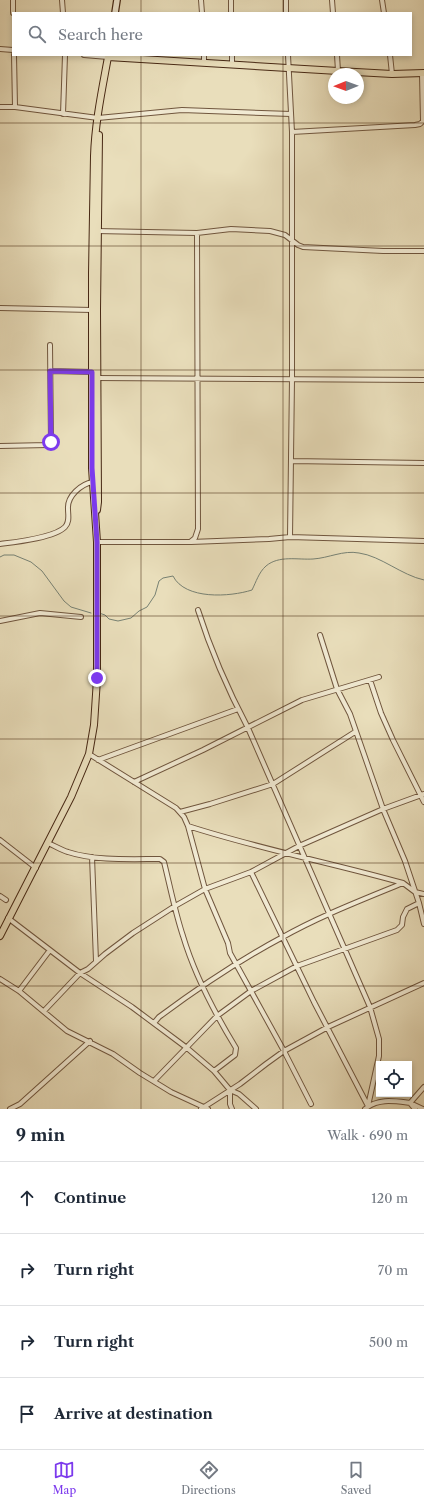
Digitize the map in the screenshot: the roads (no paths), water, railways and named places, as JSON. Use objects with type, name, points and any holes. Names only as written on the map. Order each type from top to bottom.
[{"type":"main road","points":[[115,12],[117,0]]},
{"type":"main road","points":[[96,518],[98,502],[92,310],[99,144],[98,118],[108,56],[328,71]]},
{"type":"main road","points":[[364,73],[423,74]]},
{"type":"main road","points":[[0,936],[71,797],[89,754],[95,710],[97,542],[93,482],[95,231]]},
{"type":"street","points":[[13,0],[13,12]]},
{"type":"street","points":[[62,0],[63,12]]},
{"type":"street","points":[[202,0],[202,12]]},
{"type":"street","points":[[231,0],[231,12]]},
{"type":"street","points":[[286,0],[286,12]]},
{"type":"street","points":[[332,0],[333,12]]},
{"type":"street","points":[[382,0],[384,12]]},
{"type":"street","points":[[0,49],[12,50]]},
{"type":"street","points":[[14,56],[15,108]]},
{"type":"street","points":[[63,114],[65,56]]},
{"type":"street","points":[[204,56],[204,63]]},
{"type":"street","points":[[232,56],[232,64]]},
{"type":"street","points":[[288,56],[292,132],[292,379],[290,537]]},
{"type":"street","points":[[337,56],[338,68]]},
{"type":"street","points":[[390,56],[392,74]]},
{"type":"street","points":[[292,132],[420,124],[423,121],[423,74]]},
{"type":"street","points":[[0,107],[98,118],[182,110],[291,114]]},
{"type":"street","points":[[95,231],[197,233],[223,229],[270,231],[285,235],[298,245],[307,248],[424,251]]},
{"type":"street","points":[[190,542],[195,538],[198,529],[197,233]]},
{"type":"street","points":[[0,308],[92,310]]},
{"type":"street","points":[[0,446],[50,444],[51,442],[50,345]]},
{"type":"street","points":[[50,371],[95,375],[198,378],[424,380]]},
{"type":"street","points":[[291,461],[424,463]]},
{"type":"street","points":[[0,544],[45,536],[65,528],[69,515],[69,500],[82,486],[93,482]]},
{"type":"street","points":[[97,542],[190,542],[290,537],[424,541]]},
{"type":"street","points":[[198,610],[208,641],[248,728],[370,1007],[380,1039],[379,1056],[367,1108]]},
{"type":"street","points":[[0,621],[40,613],[81,617]]},
{"type":"street","points":[[320,635],[337,689],[350,714],[383,809],[405,861],[420,904],[424,924]]},
{"type":"street","points":[[134,782],[248,728],[302,700],[379,677]]},
{"type":"street","points":[[370,680],[384,720],[422,795],[424,802]]},
{"type":"street","points":[[98,760],[238,709]]},
{"type":"street","points":[[180,812],[272,784],[355,732]]},
{"type":"street","points":[[89,754],[176,808],[184,817],[188,826],[205,889],[228,943],[230,953],[284,1051],[311,1104]]},
{"type":"street","points":[[44,1011],[80,973],[88,969],[96,961],[133,933],[175,906],[205,889],[251,872],[299,846],[383,809],[422,795]]},
{"type":"street","points":[[188,826],[304,858],[403,883],[415,892],[424,894]]},
{"type":"street","points":[[0,840],[36,868]]},
{"type":"street","points":[[48,843],[69,852],[92,857],[163,860],[183,936],[202,986],[217,1016],[236,1048],[235,1055],[214,1071]]},
{"type":"street","points":[[92,857],[96,961]]},
{"type":"street","points":[[251,872],[367,1108]]},
{"type":"street","points":[[154,1024],[159,1017],[202,986],[235,964],[282,937],[329,914],[403,883]]},
{"type":"street","points":[[0,896],[6,900]]},
{"type":"street","points":[[154,1081],[217,1016],[251,991],[298,966],[397,930],[402,925],[403,917],[407,909],[420,904]]},
{"type":"street","points":[[8,918],[80,973],[132,1007],[187,1048],[214,1071],[230,1090],[239,1094],[256,1109]]},
{"type":"street","points":[[19,991],[50,950]]},
{"type":"street","points":[[0,979],[19,991],[68,1031],[113,1054],[170,1092],[202,1108],[208,1109]]},
{"type":"street","points":[[202,1108],[230,1090],[284,1051],[328,1027],[424,983]]},
{"type":"street","points":[[10,1109],[20,1104],[90,1042]]},
{"type":"street","points":[[410,1103],[424,1086]]},
{"type":"street","points":[[230,1090],[230,1104],[232,1109]]},
{"type":"street","points":[[367,1108],[382,1101],[410,1103],[423,1109]]},
{"type":"street","points":[[410,1103],[415,1109]]},
{"type":"waterway","points":[[99,613],[105,615],[109,619],[118,621],[131,618],[139,611],[147,607],[155,595],[159,581],[163,578],[173,576],[179,584],[197,593],[209,595],[232,594],[252,590],[264,568],[277,560],[313,559],[342,553],[353,552],[367,555],[416,578],[424,580]]},
{"type":"waterway","points":[[0,557],[4,555],[14,555],[31,562],[42,571],[64,601],[71,607],[91,613]]}]
